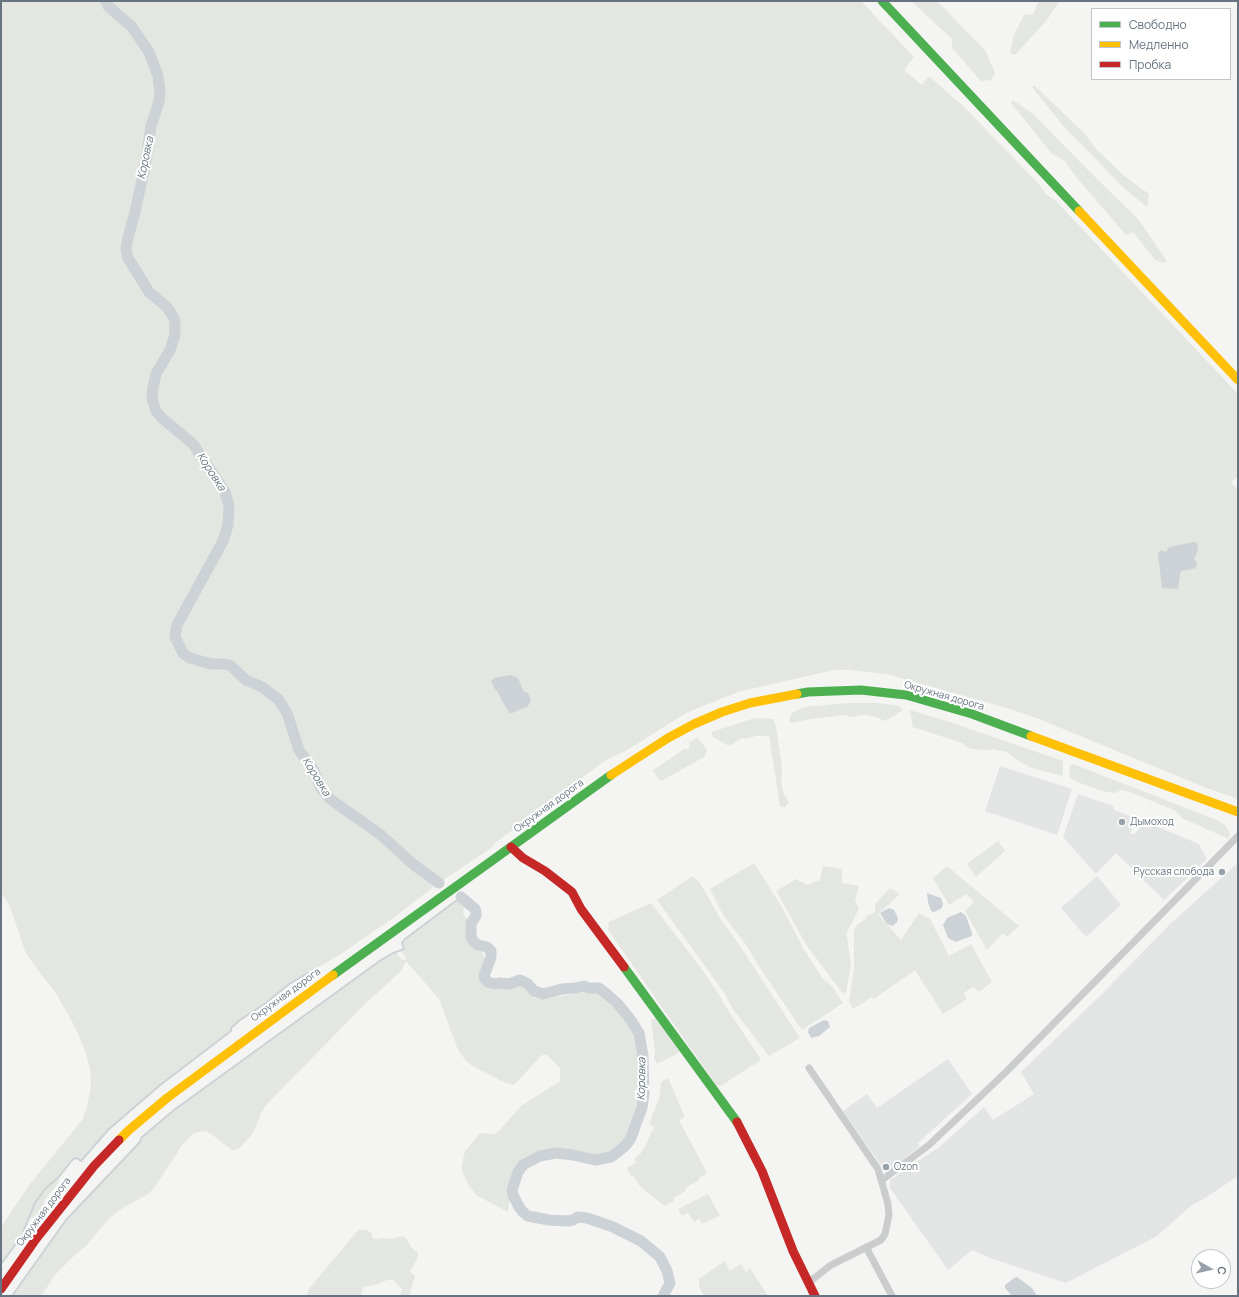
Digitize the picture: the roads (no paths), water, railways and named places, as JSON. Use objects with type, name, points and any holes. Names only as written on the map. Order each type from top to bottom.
[{"type":"main road","points":[[882,1],[1238,380]]},
{"type":"main road","name":"Окружная дорога","points":[[1,1289],[36,1239],[79,1184],[112,1147],[146,1115],[205,1068],[631,761],[694,724],[722,712],[750,703],[808,692],[861,690],[888,692],[923,699],[1003,725],[1238,812]]},
{"type":"main road","points":[[511,847],[523,858],[545,871],[572,892],[580,909],[737,1122],[762,1171],[793,1251],[815,1296]]},
{"type":"street","points":[[882,1180],[929,1145],[1006,1072],[1238,836]]},
{"type":"street","points":[[808,1282],[831,1265],[881,1240],[887,1227],[889,1210],[878,1169],[809,1068]]},
{"type":"street","points":[[866,1247],[892,1296]]},
{"type":"waterway","name":"Коровка","points":[[106,1],[108,6],[132,27],[149,52],[158,76],[160,92],[159,102],[151,126],[146,161],[126,249],[128,258],[149,292],[168,308],[175,320],[175,335],[170,350],[156,374],[152,399],[156,411],[163,419],[193,444],[225,492],[229,506],[228,525],[223,541],[177,625],[175,637],[183,653],[190,658],[211,664],[225,664],[231,666],[246,680],[262,687],[278,699],[287,713],[299,750],[313,769],[321,788],[330,799],[381,835],[414,865],[439,883]]},
{"type":"waterway","points":[[12,1296],[66,1220],[140,1142],[141,1138],[174,1110],[381,960],[404,949],[402,943],[405,939],[461,897]]},
{"type":"waterway","name":"Коровка","points":[[461,897],[475,909],[476,912],[476,916],[471,923],[471,937],[478,945],[487,947],[491,951],[491,957],[484,976],[488,982],[495,984],[509,984],[520,980],[528,984],[534,991],[543,994],[562,989],[584,986],[589,988],[599,988],[617,1003],[639,1033],[643,1056],[644,1094],[642,1108],[631,1138],[626,1145],[611,1157],[595,1160],[556,1153],[540,1156],[523,1165],[518,1172],[512,1190],[519,1207],[528,1216],[549,1220],[568,1221],[578,1217],[587,1218],[613,1227],[641,1241],[660,1257],[667,1271],[670,1283],[663,1296]]},
{"type":"waterway","points":[[1,1264],[21,1237],[35,1203],[46,1188],[58,1178],[73,1159],[77,1158],[81,1161],[108,1130],[159,1086],[231,1031],[231,1028],[240,1020],[266,1003],[289,984],[308,973]]},
{"type":"place","name":"Дымоход","points":[[1122,822]]},
{"type":"place","name":"Русская слобода","points":[[1222,872]]},
{"type":"place","name":"Ozon","points":[[886,1167]]}]
